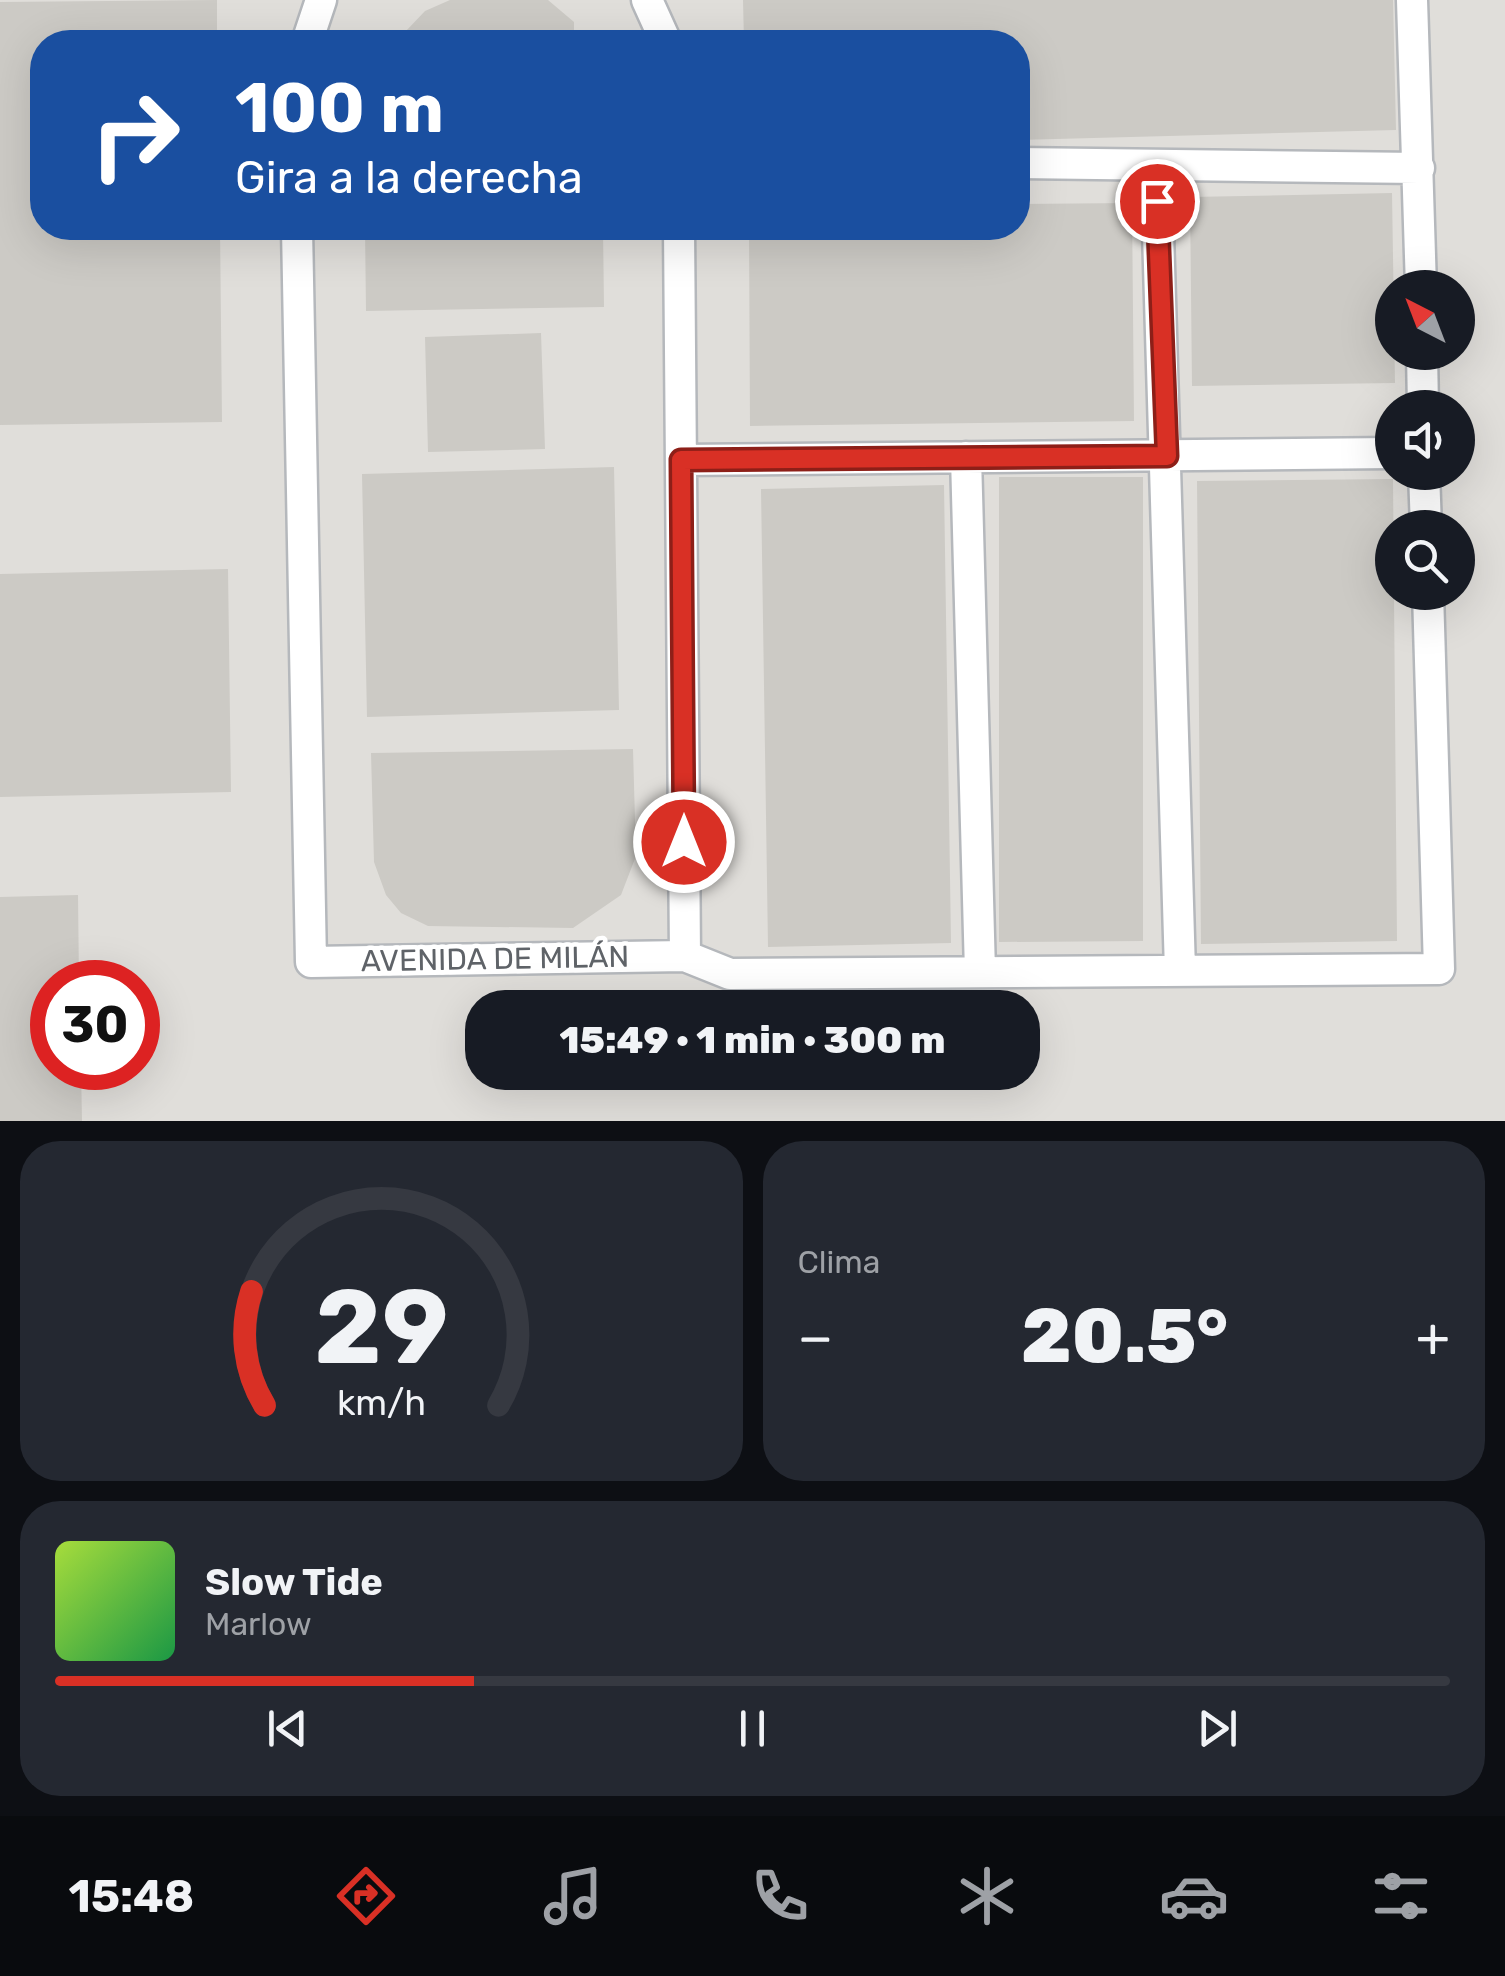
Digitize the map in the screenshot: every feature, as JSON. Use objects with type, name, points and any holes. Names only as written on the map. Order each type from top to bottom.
[{"type":"street","points":[[311,30],[320,0]]},
{"type":"street","points":[[647,0],[661,30]]},
{"type":"street","points":[[1412,0],[1421,270]]},
{"type":"street","points":[[1030,163],[1420,168]]},
{"type":"street","points":[[1156,165],[1180,971]]},
{"type":"street","name":"AVENIDA DE MILÁN","points":[[297,240],[311,962],[685,956]]},
{"type":"street","points":[[680,240],[685,956],[730,974],[1439,969],[1429,610]]},
{"type":"street","points":[[681,460],[1375,454]]},
{"type":"street","points":[[966,457],[980,972]]},
{"type":"shaded area","points":[[0,0],[1505,0],[1505,1121],[0,1121]]},
{"type":"building","points":[[217,0],[217,30],[30,30],[30,240],[220,240],[222,422],[0,425],[0,2]]},
{"type":"building","points":[[450,0],[548,0],[574,22],[574,30],[407,30],[425,11]]},
{"type":"building","points":[[743,0],[1393,0],[1396,130],[1030,140],[1030,30],[744,30]]},
{"type":"building","points":[[1392,193],[1393,270],[1375,270],[1375,370],[1395,370],[1395,383],[1192,386],[1190,197]]},
{"type":"building","points":[[1132,203],[1134,421],[750,426],[749,240],[1030,240],[1030,204]]},
{"type":"building","points":[[365,240],[603,240],[604,307],[366,311]]},
{"type":"building","points":[[541,333],[545,449],[428,452],[425,337]]},
{"type":"building","points":[[614,467],[619,710],[367,717],[362,474]]},
{"type":"building","points":[[999,477],[1143,477],[1143,941],[999,942]]},
{"type":"building","points":[[1375,479],[1375,490],[1393,490],[1393,510],[1375,510],[1375,610],[1394,610],[1397,941],[1201,944],[1197,481]]},
{"type":"building","points":[[944,485],[951,943],[768,947],[761,489]]},
{"type":"building","points":[[228,569],[231,792],[0,797],[0,574]]},
{"type":"building","points":[[633,749],[636,856],[621,895],[573,928],[428,926],[401,913],[386,895],[374,862],[371,753]]},
{"type":"building","points":[[78,895],[79,960],[30,960],[30,1090],[81,1090],[82,1121],[0,1121],[0,897]]},
{"type":"route","points":[[684,842],[681,460],[1167,456],[1157,201]]}]
